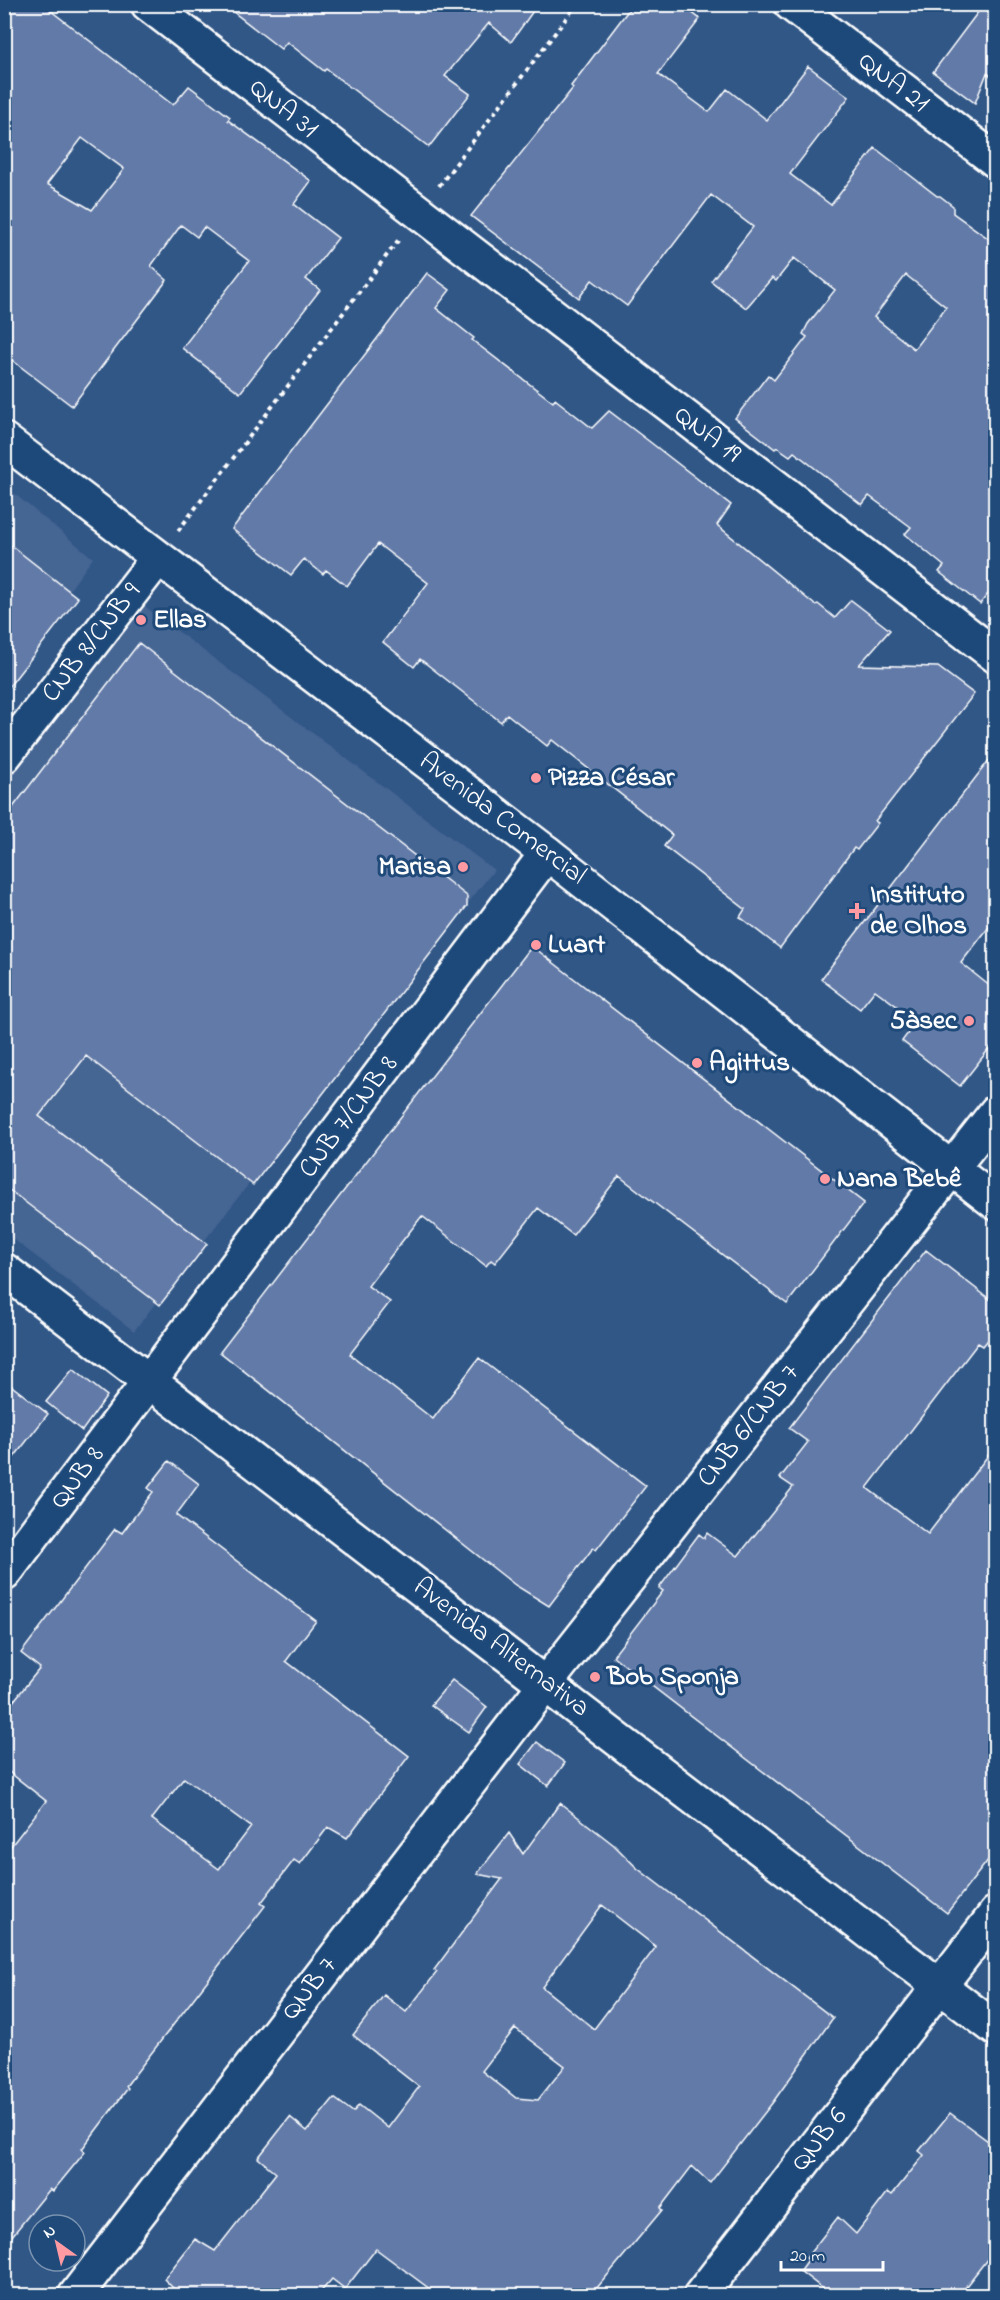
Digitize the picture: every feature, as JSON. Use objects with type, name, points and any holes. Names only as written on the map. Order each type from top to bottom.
[{"type":"street","name":"QNA 31","points":[[148,4],[418,213]]},
{"type":"street","name":"QNA 21","points":[[791,4],[996,161]]},
{"type":"street","name":"QNA 19","points":[[418,213],[996,656]]},
{"type":"street","name":"Avenida Comercial","points":[[4,440],[547,852],[996,1203]]},
{"type":"street","name":"CNB 8/CNB 9","points":[[4,756],[158,558]]},
{"type":"street","name":"CNB 7/CNB 8","points":[[151,1382],[547,852]]},
{"type":"street","name":"CNB 6/CNB 7","points":[[546,1683],[996,1112]]},
{"type":"street","name":"Avenida Alternativa","points":[[4,1270],[940,1984],[996,2030]]},
{"type":"street","name":"QNB 8","points":[[4,1574],[151,1382]]},
{"type":"street","name":"QNB 7","points":[[75,2295],[546,1683]]},
{"type":"street","name":"QNB 6","points":[[700,2295],[996,1913]]},
{"type":"path","points":[[158,558],[577,4]]},
{"type":"shaded area","points":[[5,486],[93,558],[5,678]]},
{"type":"shaded area","points":[[135,599],[494,870],[134,1331],[5,1233],[5,778]]},
{"type":"building","points":[[4,4],[42,4],[173,105],[189,86],[230,117],[228,120],[311,181],[294,204],[338,238],[306,279],[320,290],[240,393],[182,348],[249,261],[204,227],[197,237],[181,225],[151,266],[167,280],[72,406],[4,354]],"holes":[[[82,138],[124,169],[92,210],[47,184]]]},
{"type":"building","points":[[223,4],[538,4],[511,42],[489,23],[445,76],[470,94],[429,147],[326,69],[324,71],[287,42],[281,49]]},
{"type":"building","points":[[633,4],[681,4],[700,19],[658,74],[709,112],[727,89],[767,120],[808,66],[849,97],[790,174],[831,205],[875,148],[953,206],[953,213],[996,244],[996,584],[980,604],[939,572],[944,566],[905,534],[911,527],[869,496],[862,505],[794,452],[790,456],[777,447],[775,449],[735,418],[768,375],[774,380],[807,337],[803,334],[808,324],[835,290],[794,258],[776,281],[772,278],[746,308],[711,281],[753,227],[711,195],[627,306],[592,280],[579,298],[471,216],[573,88],[571,86]],"holes":[[[906,275],[946,307],[914,349],[874,317]]]},
{"type":"building","points":[[984,4],[996,4],[996,80],[987,73],[975,103],[933,72]]},
{"type":"building","points":[[427,273],[450,290],[436,308],[474,338],[472,340],[553,402],[555,399],[592,428],[609,411],[650,442],[731,505],[717,525],[815,605],[818,604],[835,618],[851,600],[890,630],[859,665],[938,667],[974,694],[875,821],[878,823],[857,850],[854,848],[780,948],[740,917],[745,909],[664,846],[672,835],[552,740],[547,746],[507,714],[501,722],[420,659],[414,667],[383,642],[428,583],[378,544],[347,586],[326,570],[323,574],[304,559],[291,575],[232,529]]},
{"type":"building","points":[[4,540],[78,598],[4,693]]},
{"type":"building","points":[[139,643],[467,896],[467,906],[253,1185],[86,1056],[39,1116],[207,1244],[160,1305],[4,1186],[4,819]]},
{"type":"building","points":[[996,751],[996,918],[961,963],[996,991],[996,1040],[960,1086],[902,1041],[917,1021],[875,990],[860,1009],[821,979]]},
{"type":"building","points":[[532,946],[864,1203],[787,1304],[619,1176],[573,1235],[538,1208],[495,1263],[491,1260],[486,1266],[422,1216],[400,1244],[368,1286],[390,1302],[350,1354],[433,1419],[479,1358],[646,1486],[596,1550],[593,1548],[549,1606],[515,1585],[220,1352]]},
{"type":"building","points":[[926,1250],[996,1304],[996,1330],[983,1346],[978,1343],[867,1488],[928,1534],[996,1445],[996,1850],[947,1913],[613,1656],[663,1591],[659,1588],[699,1534],[704,1538],[707,1533],[738,1556],[793,1487],[780,1478],[808,1442],[789,1428]]},
{"type":"building","points":[[73,1369],[107,1396],[82,1431],[46,1402]]},
{"type":"building","points":[[4,1380],[48,1414],[4,1470]]},
{"type":"building","points":[[169,1461],[199,1484],[176,1515],[316,1621],[286,1661],[409,1756],[347,1838],[328,1827],[300,1864],[294,1860],[261,1903],[265,1906],[126,2086],[128,2088],[82,2149],[85,2152],[53,2191],[50,2189],[31,2213],[27,2213],[27,2218],[4,2246],[4,1855],[46,1801],[4,1768],[4,1713],[40,1668],[21,1653],[115,1529],[122,1533],[153,1492],[148,1488]],"holes":[[[184,1778],[251,1827],[219,1869],[152,1819]]]},
{"type":"building","points":[[452,1680],[487,1707],[469,1732],[431,1705]]},
{"type":"building","points":[[537,1742],[565,1763],[548,1786],[520,1764]]},
{"type":"building","points":[[560,1803],[614,1845],[637,1868],[833,2018],[773,2102],[710,2183],[692,2166],[660,2208],[662,2210],[591,2295],[438,2295],[376,2249],[345,2289],[332,2279],[318,2295],[180,2295],[164,2279],[195,2239],[215,2251],[276,2173],[258,2158],[290,2117],[307,2131],[334,2098],[353,2112],[359,2105],[388,2128],[419,2087],[353,2035],[384,1995],[406,2012],[437,1972],[434,1970],[502,1879],[477,1874],[509,1833],[523,1854]],"holes":[[[602,1905],[656,1947],[594,2029],[542,1987]],[[515,2028],[565,2066],[538,2100],[516,2098],[482,2071]]]},
{"type":"building","points":[[950,2113],[996,2147],[996,2248],[959,2295],[831,2295],[800,2271],[808,2260],[806,2258],[838,2217],[856,2234],[888,2192],[892,2195],[924,2155],[919,2151]]},
{"type":"place","name":"Ellas","points":[[141,620]]},
{"type":"place","name":"Pizza César","points":[[536,778]]},
{"type":"place","name":"Marisa","points":[[463,867]]},
{"type":"place","name":"Instituto de Olhos","points":[[857,911]]},
{"type":"place","name":"Luart","points":[[536,945]]},
{"type":"place","name":"5àsec","points":[[969,1021]]},
{"type":"place","name":"Agittus","points":[[697,1063]]},
{"type":"place","name":"Nana Bebê","points":[[825,1179]]},
{"type":"place","name":"Bob Sponja","points":[[595,1677]]}]
